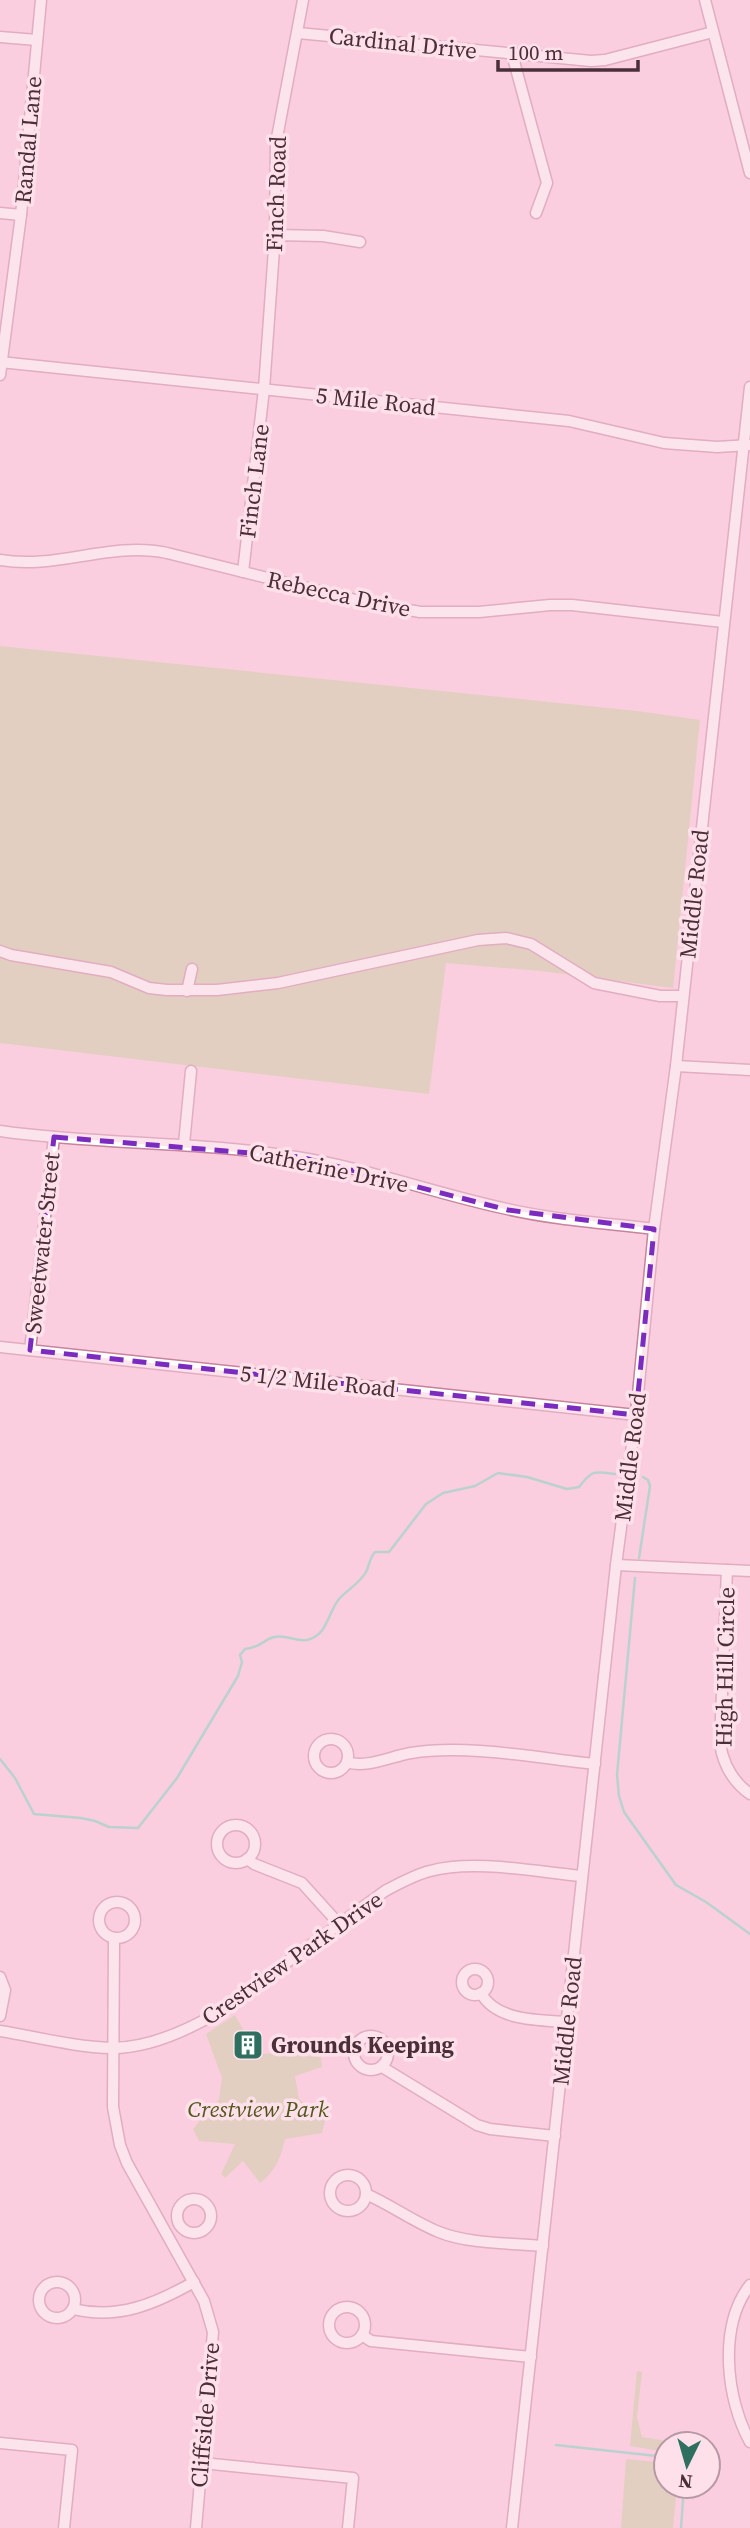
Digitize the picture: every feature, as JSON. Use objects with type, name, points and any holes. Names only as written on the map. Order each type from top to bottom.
[{"type":"street","name":"Randal Lane","points":[[0,375],[21,215],[41,0]]},
{"type":"street","name":"Finch Road","points":[[264,389],[275,235],[276,143],[303,0]]},
{"type":"street","points":[[705,0],[750,173]]},
{"type":"street","name":"Cardinal Drive","points":[[298,33],[580,61],[606,60],[713,32]]},
{"type":"street","points":[[0,37],[37,40]]},
{"type":"street","points":[[512,54],[547,183],[536,213]]},
{"type":"street","points":[[0,213],[21,215]]},
{"type":"street","points":[[275,235],[323,236],[360,242]]},
{"type":"street","name":"5 Mile Road","points":[[1,362],[569,421],[664,443],[717,447],[747,445]]},
{"type":"street","name":"Middle Road","points":[[512,2528],[616,1565],[636,1415],[654,1229],[676,1066],[723,622],[747,445],[750,387]]},
{"type":"street","name":"Finch Lane","points":[[243,572],[264,389]]},
{"type":"street","name":"Rebecca Drive","points":[[0,560],[46,562],[134,549],[167,553],[364,602],[419,612],[479,612],[572,605],[723,622]]},
{"type":"street","points":[[0,951],[111,972],[149,988],[187,991],[278,983],[478,940],[506,939],[531,944],[594,983],[660,996],[683,996]]},
{"type":"street","points":[[187,991],[192,969]]},
{"type":"street","points":[[676,1066],[750,1070]]},
{"type":"street","points":[[184,1144],[191,1071]]},
{"type":"street","name":"Catherine Drive","points":[[0,1131],[54,1137],[184,1144],[300,1157],[508,1210],[654,1229]]},
{"type":"street","name":"Sweetwater Street","points":[[30,1350],[54,1137]]},
{"type":"street","name":"5 1/2 Mile Road","points":[[0,1347],[636,1415]]},
{"type":"street","points":[[616,1565],[750,1572]]},
{"type":"street","name":"High Hill Circle","points":[[727,1570],[721,1755],[731,1776],[750,1794]]},
{"type":"street","points":[[347,1762],[358,1764],[411,1753],[457,1750],[595,1763]]},
{"type":"street","points":[[247,1859],[302,1883],[340,1925]]},
{"type":"street","name":"Crestview Park Drive","points":[[0,2031],[114,2048],[156,2040],[198,2024],[398,1884],[421,1874],[461,1865],[582,1877]]},
{"type":"street","name":"Cliffside Drive","points":[[114,1938],[113,2107],[120,2145],[204,2301],[213,2332],[195,2528]]},
{"type":"street","points":[[0,1977],[5,1990],[0,2016]]},
{"type":"street","points":[[481,1993],[489,2005],[510,2015],[567,2022]]},
{"type":"street","points":[[382,2067],[477,2125],[490,2129],[555,2136]]},
{"type":"street","points":[[366,2194],[441,2233],[543,2246]]},
{"type":"street","points":[[164,2230],[178,2222]]},
{"type":"street","points":[[73,2309],[93,2314],[128,2311],[161,2301],[194,2282]]},
{"type":"street","points":[[750,2286],[742,2295],[734,2318],[730,2361],[733,2397],[750,2442]]},
{"type":"street","points":[[362,2335],[371,2341],[531,2357]]},
{"type":"street","points":[[0,2443],[72,2450],[64,2528]]},
{"type":"street","points":[[202,2463],[353,2478],[348,2528]]},
{"type":"highlighted area","points":[[54,1137],[300,1157],[508,1210],[654,1229],[636,1415],[30,1350]]},
{"type":"green space","points":[[0,646],[637,711],[700,720],[673,988],[541,971],[446,963],[429,1094],[0,1043]]},
{"type":"green space","name":"Crestview Park","points":[[235,2015],[257,2054],[321,2057],[322,2067],[295,2076],[299,2099],[325,2121],[322,2133],[285,2139],[277,2163],[260,2183],[243,2161],[225,2178],[221,2174],[235,2144],[199,2141],[193,2129],[219,2099],[222,2078],[206,2034]]},
{"type":"green space","points":[[637,2371],[642,2372],[637,2417],[642,2437],[652,2439],[652,2450],[630,2446]]},
{"type":"green space","points":[[626,2459],[652,2462],[652,2500],[676,2500],[673,2528],[621,2528]]},
{"type":"waterway","points":[[0,1759],[15,1778],[34,1814],[81,1818],[109,1827],[138,1828],[177,1778],[238,1676],[242,1662],[240,1655],[245,1649],[274,1637],[307,1640],[319,1634],[339,1599],[363,1576],[375,1552],[389,1552],[426,1504],[443,1493],[475,1486],[498,1473],[527,1477],[567,1489],[579,1487],[594,1473],[615,1474]]},
{"type":"waterway","points":[[639,1558],[650,1486],[648,1480],[643,1477]]},
{"type":"waterway","points":[[635,1578],[617,1775],[624,1812],[676,1885],[706,1902],[750,1934]]},
{"type":"waterway","points":[[556,2445],[652,2455]]},
{"type":"waterway","points":[[681,2528],[683,2500]]},
{"type":"place","name":"Grounds Keeping","points":[[248,2045]]}]
